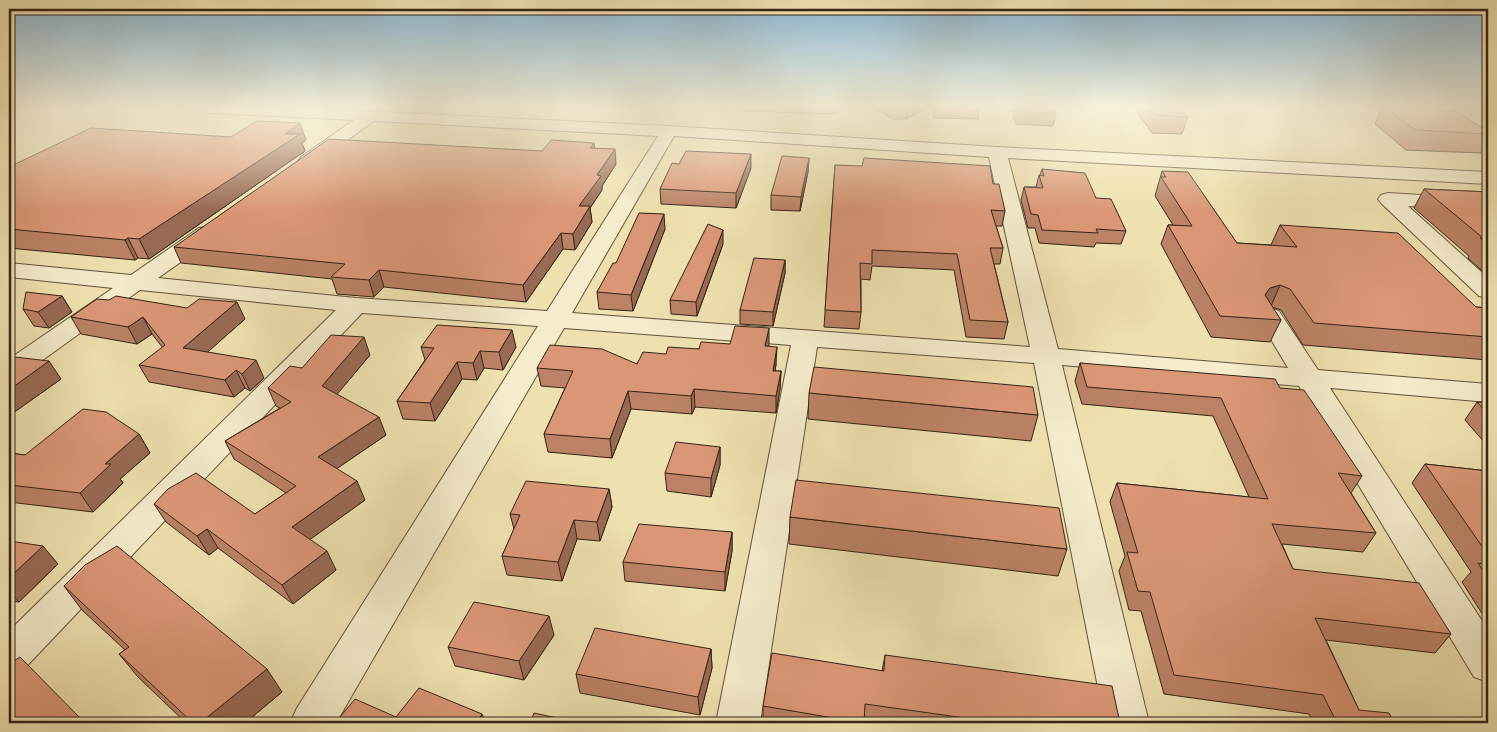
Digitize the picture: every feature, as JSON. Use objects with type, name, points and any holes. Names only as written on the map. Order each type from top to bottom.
[{"type":"street","points":[[290,174],[334,142]]},
{"type":"street","points":[[312,723],[662,142]]},
{"type":"street","points":[[843,142],[1488,178]]},
{"type":"street","points":[[997,152],[1046,356],[1126,723]]},
{"type":"street","points":[[1344,170],[1488,303]]},
{"type":"street","points":[[1488,204],[1388,199],[1488,291]]},
{"type":"street","points":[[9,370],[225,220]]},
{"type":"street","points":[[9,270],[356,305],[1046,356],[1488,393]]},
{"type":"street","points":[[9,657],[356,305]]},
{"type":"street","points":[[1270,316],[1488,664]]},
{"type":"street","points":[[738,723],[805,339]]},
{"type":"building","points":[[61,142],[287,142],[139,239],[128,238],[125,240],[9,229],[9,167]]},
{"type":"building","points":[[324,142],[385,142],[542,151],[549,142],[582,142],[594,143],[590,148],[615,149],[597,175],[601,176],[579,206],[590,206],[573,234],[561,233],[523,285],[379,270],[369,280],[331,277],[345,264],[174,247]]},
{"type":"building","points":[[686,151],[751,154],[736,193],[660,189],[672,163],[679,164]]},
{"type":"building","points":[[782,156],[809,158],[801,197],[771,195]]},
{"type":"building","points":[[864,158],[990,166],[993,184],[999,184],[1005,211],[991,210],[1003,248],[990,248],[1008,322],[970,320],[957,254],[872,250],[872,264],[860,263],[861,312],[825,310],[835,165],[862,166]]},
{"type":"building","points":[[1042,169],[1085,173],[1096,198],[1111,199],[1126,231],[1096,229],[1098,233],[1042,230],[1038,215],[1031,214],[1024,187],[1043,188],[1039,175],[1044,176]]},
{"type":"building","points":[[1162,171],[1188,172],[1237,243],[1297,247],[1280,225],[1398,233],[1476,307],[1488,308],[1488,337],[1314,323],[1290,289],[1280,285],[1270,288],[1265,295],[1281,320],[1220,316],[1168,225],[1192,226],[1161,177],[1166,177]]},
{"type":"building","points":[[1424,189],[1488,192],[1488,244],[1480,238],[1483,238]]},
{"type":"building","points":[[639,213],[664,214],[631,295],[597,292],[613,263],[616,263]]},
{"type":"building","points":[[708,224],[723,230],[696,302],[670,300]]},
{"type":"building","points":[[754,258],[785,260],[773,312],[740,310]]},
{"type":"building","points":[[26,292],[62,296],[38,312],[23,309]]},
{"type":"building","points":[[116,296],[187,308],[199,299],[237,302],[183,348],[256,360],[242,374],[236,370],[225,380],[139,365],[165,345],[143,317],[128,327],[71,317],[97,299],[109,300]]},
{"type":"building","points":[[437,325],[512,330],[499,352],[480,351],[473,363],[457,362],[430,403],[397,401],[434,348],[421,347]]},
{"type":"building","points":[[735,326],[769,328],[765,346],[777,347],[773,371],[781,371],[776,396],[694,389],[691,396],[628,391],[610,439],[544,434],[573,371],[537,368],[550,345],[602,349],[637,364],[643,352],[666,354],[668,347],[699,349],[701,342],[730,344]]},
{"type":"building","points":[[331,335],[364,337],[322,386],[379,417],[318,457],[357,481],[292,527],[327,551],[282,585],[207,529],[197,536],[154,504],[168,489],[196,473],[255,514],[296,486],[225,441],[291,402],[268,388],[290,366],[302,368]]},
{"type":"building","points":[[15,357],[49,361],[9,390],[9,361]]},
{"type":"building","points":[[1080,363],[1275,379],[1280,388],[1304,390],[1362,476],[1338,473],[1376,533],[1272,524],[1293,569],[1419,583],[1451,634],[1315,618],[1359,710],[1389,713],[1395,723],[1337,723],[1323,695],[1174,675],[1150,592],[1138,591],[1127,552],[1138,553],[1117,483],[1268,499],[1221,398],[1087,387]]},
{"type":"building","points":[[814,367],[1033,387],[1038,415],[809,393]]},
{"type":"building","points":[[1477,402],[1488,403],[1488,414]]},
{"type":"building","points":[[83,409],[106,412],[139,434],[105,464],[111,464],[80,493],[9,485],[9,453],[25,455]]},
{"type":"building","points":[[676,442],[720,447],[711,478],[665,473]]},
{"type":"building","points":[[1425,464],[1488,471],[1488,555]]},
{"type":"building","points":[[796,480],[1059,508],[1067,549],[790,517]]},
{"type":"building","points":[[526,481],[609,489],[597,522],[574,520],[558,562],[502,556],[520,515],[510,514]]},
{"type":"building","points":[[639,524],[732,532],[725,572],[623,562]]},
{"type":"building","points":[[9,541],[43,546],[9,578]]},
{"type":"building","points":[[117,546],[267,669],[200,723],[193,723],[119,654],[129,647],[64,586],[85,565]]},
{"type":"building","points":[[1478,563],[1488,565],[1488,579]]},
{"type":"building","points":[[474,602],[549,616],[519,661],[448,647]]},
{"type":"building","points":[[595,628],[711,649],[698,697],[576,674]]},
{"type":"building","points":[[772,653],[884,671],[885,655],[1112,686],[1120,723],[1001,723],[865,704],[863,723],[763,706]]},
{"type":"building","points":[[20,657],[85,723],[9,723],[9,664]]},
{"type":"building","points":[[419,688],[482,714],[476,723],[335,723],[355,699],[396,717]]},
{"type":"building","points":[[534,713],[580,723],[530,723]]}]
